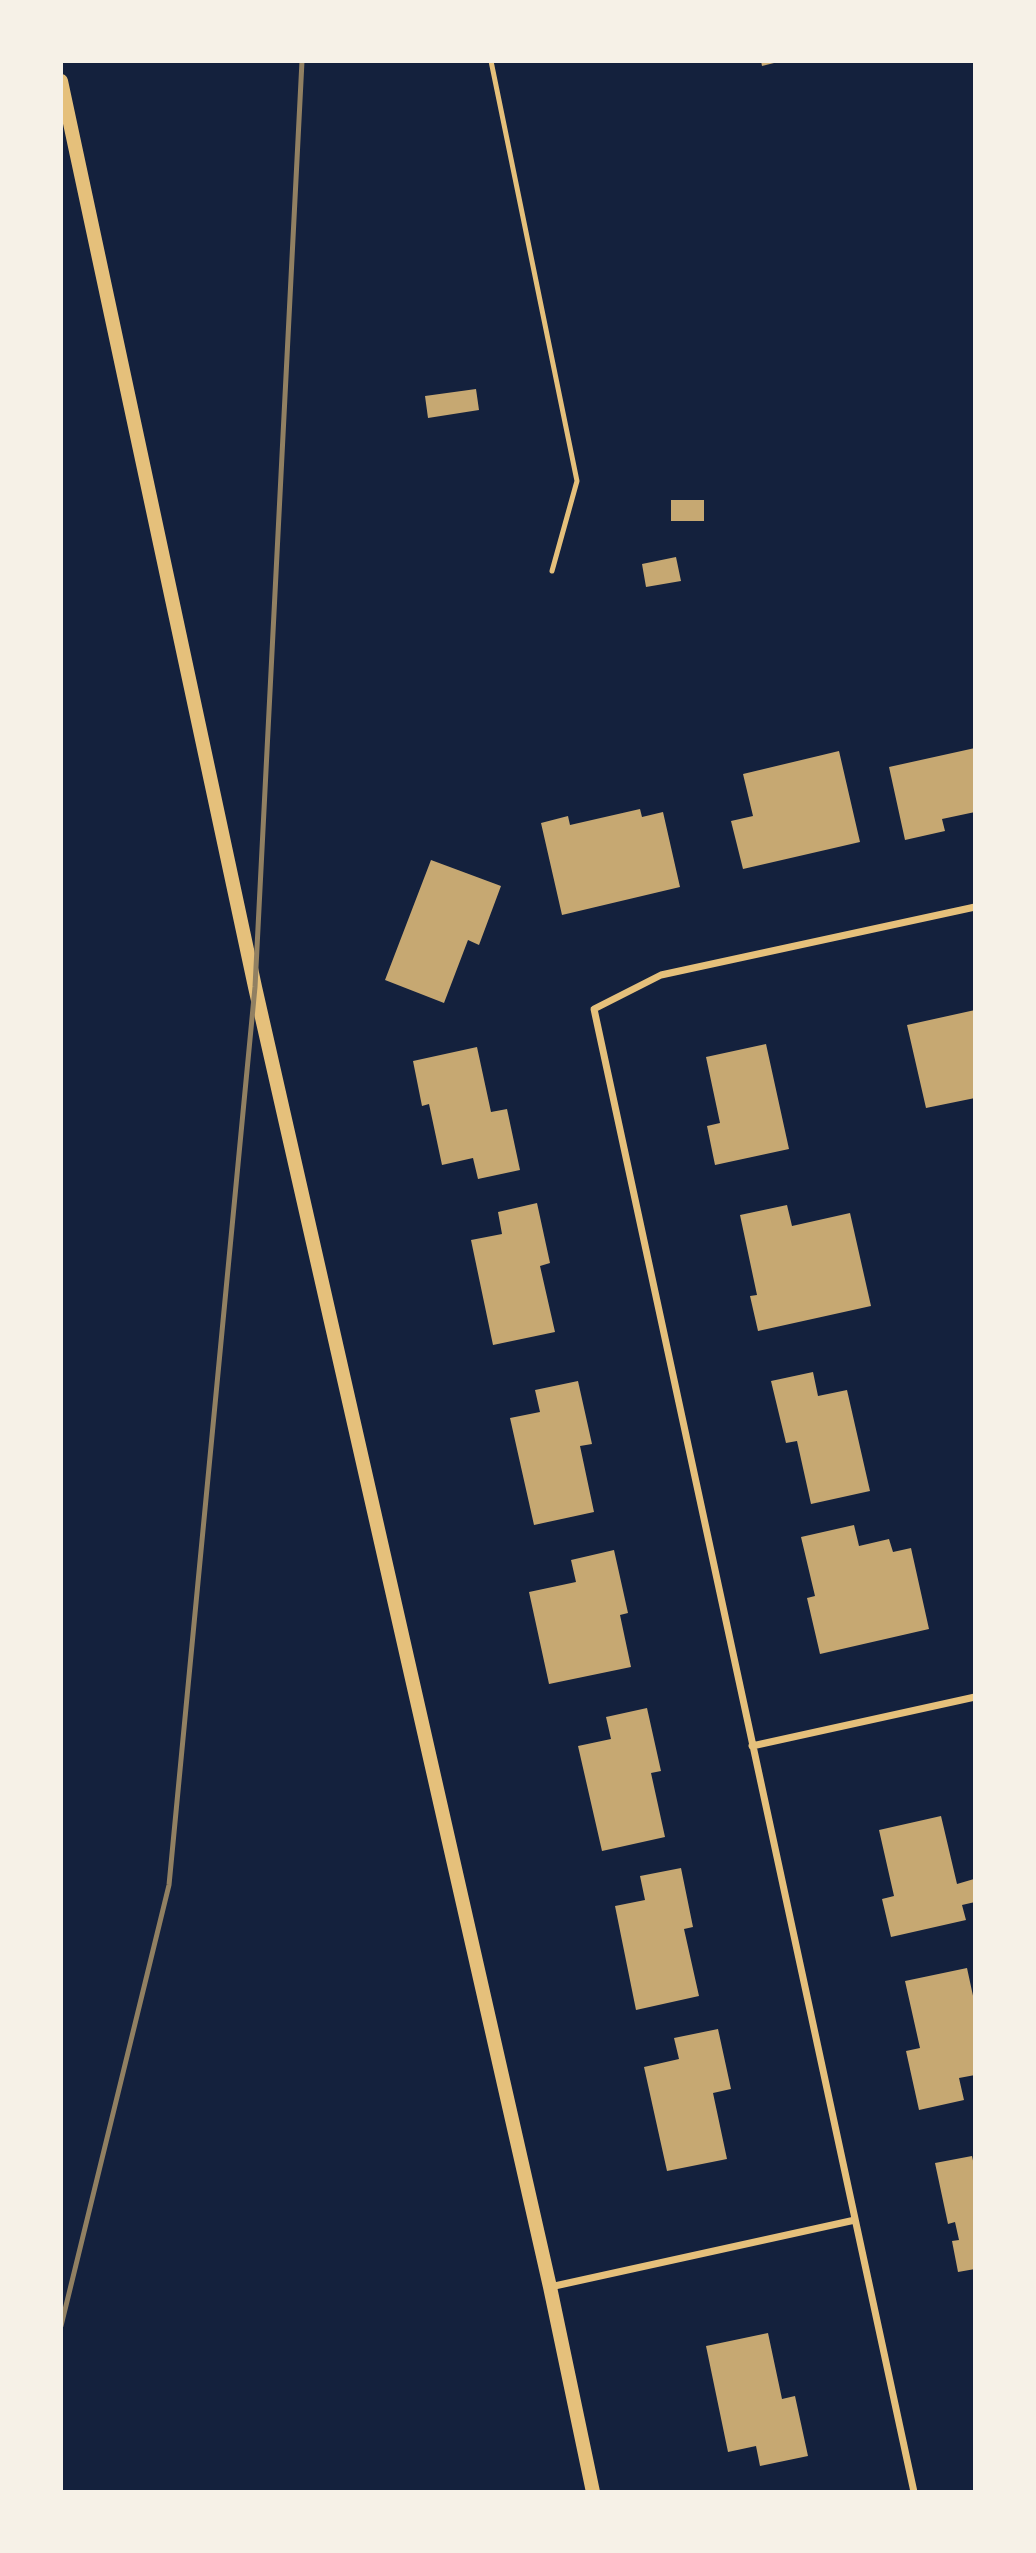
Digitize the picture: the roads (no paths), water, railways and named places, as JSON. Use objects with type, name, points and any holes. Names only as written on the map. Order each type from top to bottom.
[{"type":"main road","points":[[61,81],[255,987],[550,2287],[593,2492]]},
{"type":"street","points":[[914,2492],[594,1009],[661,975],[975,907]]},
{"type":"street","points":[[752,1746],[975,1697]]},
{"type":"street","points":[[550,2287],[855,2220]]},
{"type":"lane","points":[[491,61],[577,481],[552,571]]},
{"type":"railway","points":[[61,2326],[169,1885],[255,987],[302,61]]}]
